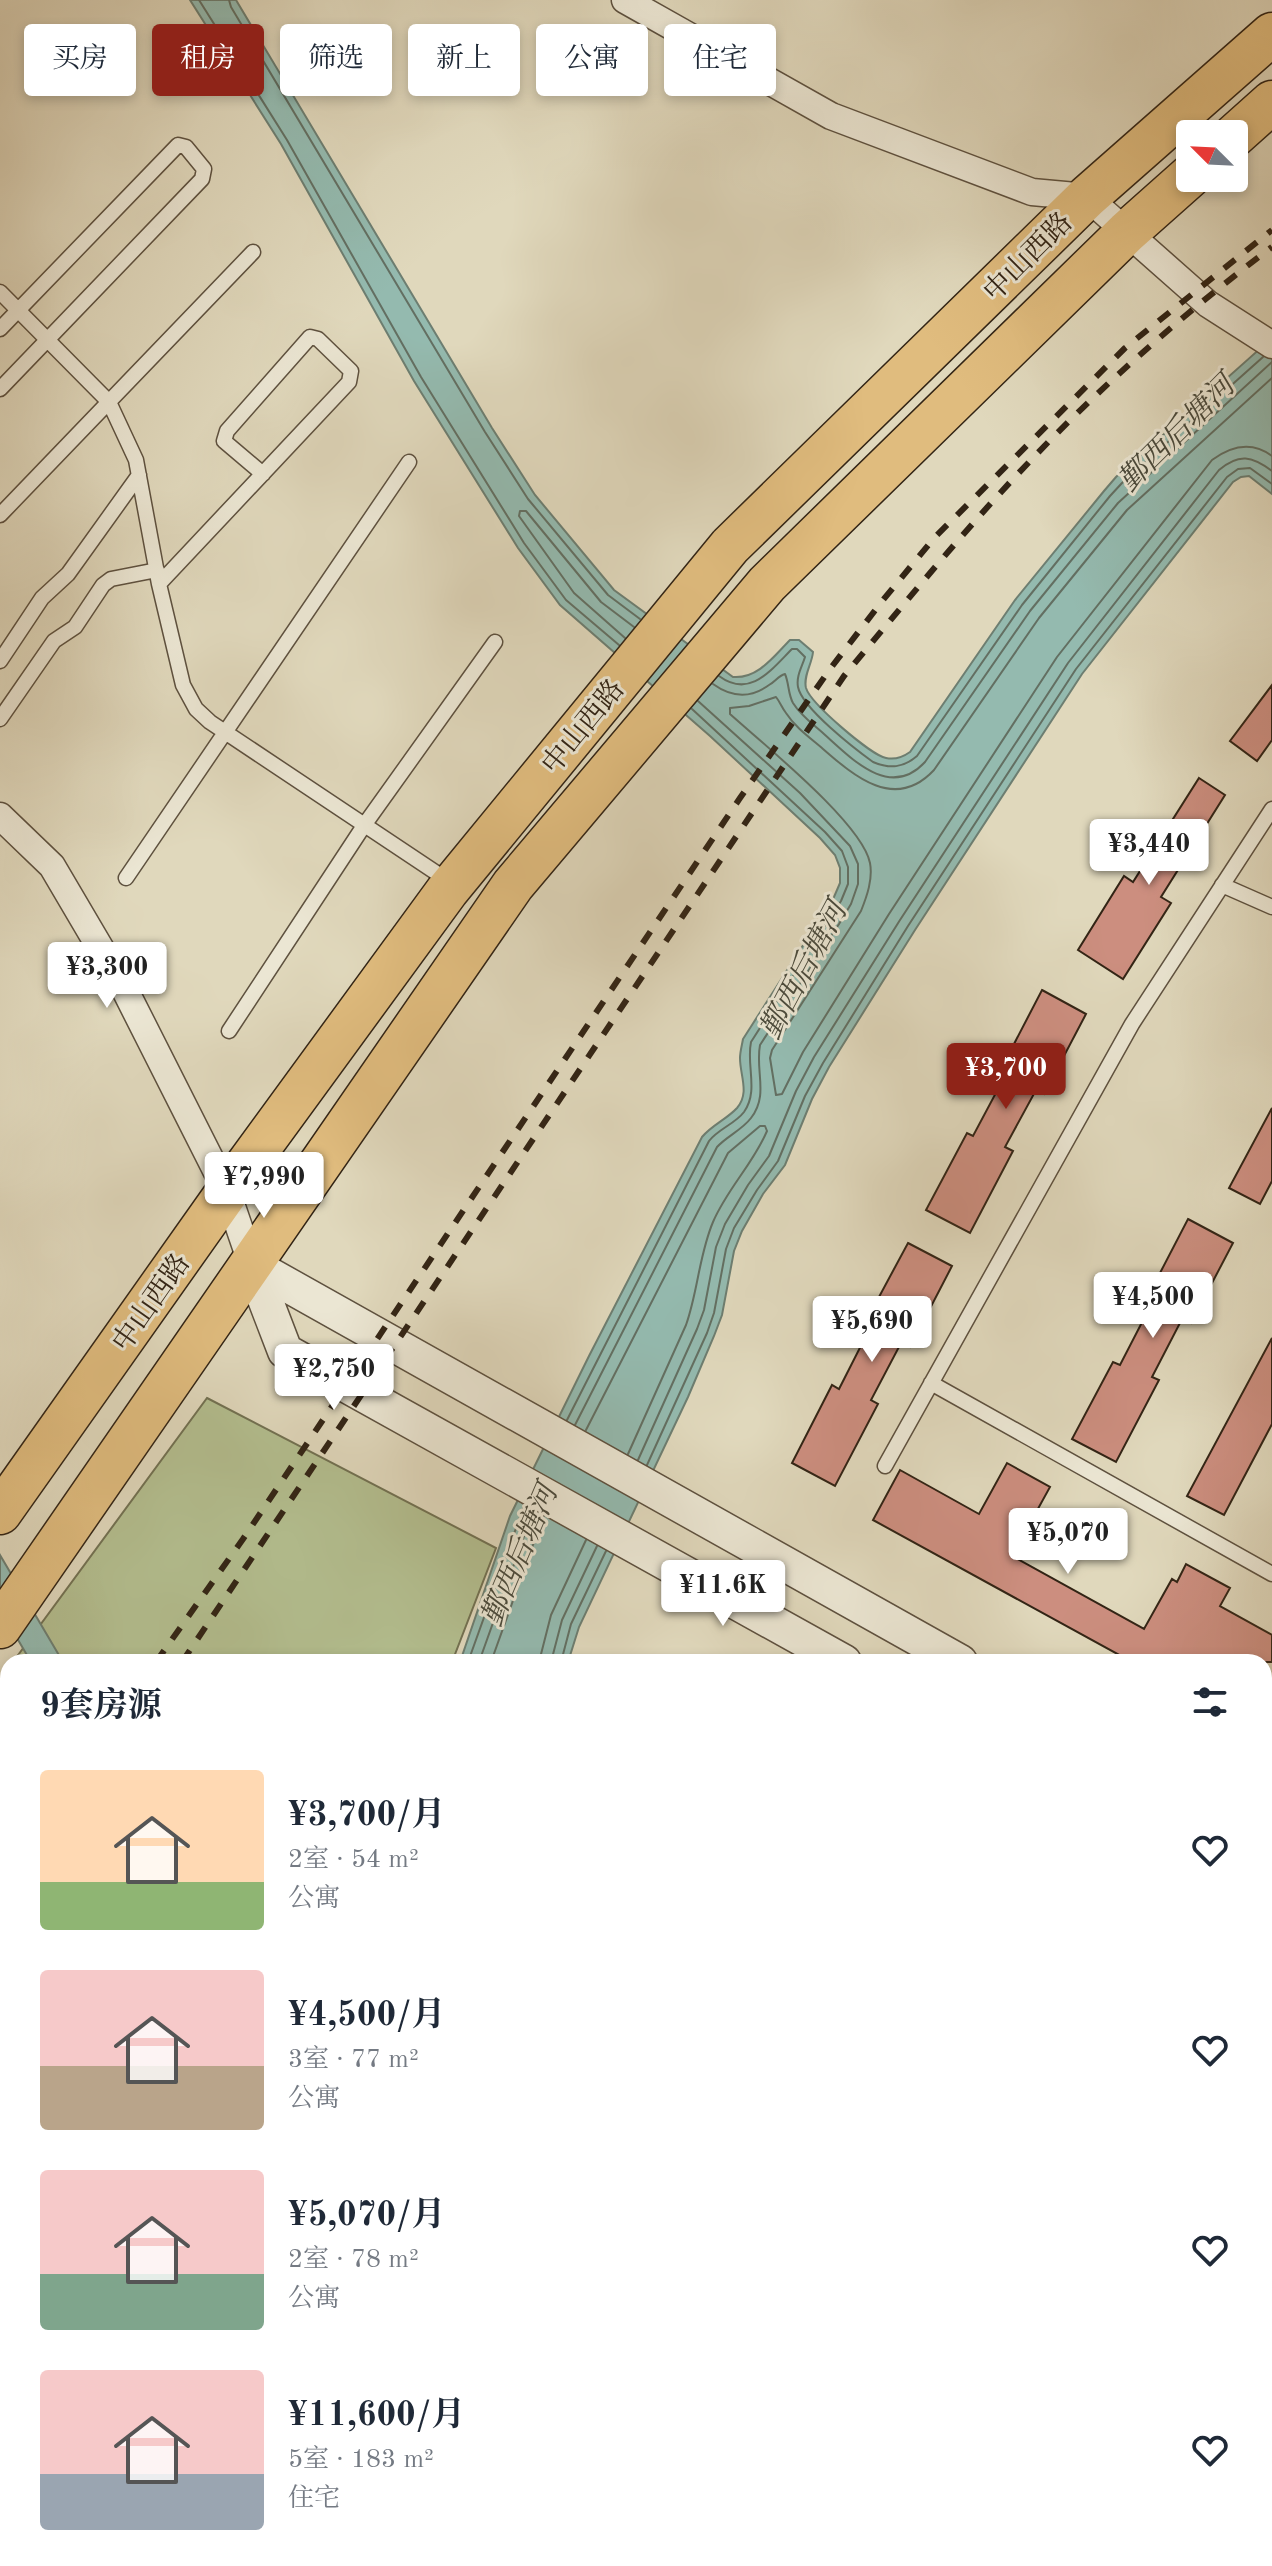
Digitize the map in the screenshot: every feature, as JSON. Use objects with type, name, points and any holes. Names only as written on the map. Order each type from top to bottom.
[{"type":"main road","name":"中山西路","points":[[3,1509],[227,1192],[452,884],[730,546],[1087,197],[1272,34]]},
{"type":"main road","points":[[1248,123],[1272,102]]},
{"type":"main road","name":"中山西路","points":[[0,1627],[513,885],[767,584],[1127,232],[1176,188]]},
{"type":"street","points":[[625,0],[831,116],[1032,192],[1087,197],[1208,304],[1267,342]]},
{"type":"street","points":[[0,816],[52,866],[125,990],[227,1192],[285,1351],[829,1654]]},
{"type":"street","points":[[252,1265],[946,1654]]},
{"type":"lane","points":[[0,329],[178,145],[186,147],[204,169],[202,179],[0,389]]},
{"type":"lane","points":[[0,515],[253,252]]},
{"type":"lane","points":[[0,292],[109,402],[136,460],[183,685],[196,709],[225,732],[452,884]]},
{"type":"lane","points":[[0,719],[54,641],[75,627],[103,585],[111,579],[158,577],[263,474],[349,382],[351,371],[318,339],[310,337],[227,431],[224,441],[263,474]]},
{"type":"lane","points":[[126,878],[409,462]]},
{"type":"lane","points":[[0,661],[42,598],[68,574],[139,475]]},
{"type":"lane","points":[[229,1031],[365,824],[495,642]]},
{"type":"lane","points":[[885,1466],[1132,1024],[1272,809]]},
{"type":"lane","points":[[1222,885],[1272,907]]},
{"type":"lane","points":[[931,1383],[1272,1574]]},
{"type":"green space","points":[[207,1398],[496,1548],[455,1654],[19,1654]]},
{"type":"water","points":[[190,0],[236,0],[250,24],[205,24]]},
{"type":"water","name":"鄞西后塘河","points":[[264,47],[280,74],[280,96],[293,96],[535,495],[614,590],[733,677],[742,677],[758,670],[790,640],[799,640],[813,652],[805,684],[810,695],[855,739],[878,755],[893,759],[910,752],[1015,600],[1116,477],[1272,338],[1272,494],[1249,476],[1233,482],[1082,674],[829,1067],[812,1099],[785,1165],[763,1194],[742,1231],[734,1251],[722,1315],[714,1336],[579,1627],[571,1654],[463,1654],[510,1516],[702,1137],[741,1102],[744,1090],[740,1058],[743,1039],[834,897],[840,883],[840,868],[835,855],[820,838],[710,736],[560,605],[518,548],[414,381],[281,144],[251,96],[264,96]]},
{"type":"water","points":[[0,1555],[58,1654],[26,1654],[0,1609]]},
{"type":"building","points":[[1272,685],[1272,740],[1257,761],[1230,741]]},
{"type":"building","points":[[1199,778],[1225,795],[1161,897],[1171,903],[1123,979],[1078,950],[1124,876],[1133,882]]},
{"type":"building","points":[[1042,990],[1086,1014],[1044,1094],[1036,1090],[1005,1147],[1013,1151],[970,1233],[926,1210],[967,1133],[973,1136],[1006,1074],[1000,1071]]},
{"type":"building","points":[[1272,1108],[1272,1181],[1260,1204],[1229,1188]]},
{"type":"building","points":[[1188,1219],[1233,1243],[1191,1323],[1182,1319],[1152,1377],[1159,1380],[1116,1462],[1072,1439],[1113,1362],[1120,1365],[1152,1303],[1146,1300]]},
{"type":"building","points":[[908,1243],[952,1266],[910,1347],[901,1343],[871,1400],[878,1404],[835,1486],[792,1463],[832,1385],[839,1389],[871,1326],[865,1323]]},
{"type":"building","points":[[1272,1338],[1272,1424],[1224,1515],[1187,1496]]},
{"type":"building","points":[[1007,1463],[1050,1487],[1012,1556],[1144,1629],[1172,1579],[1177,1582],[1186,1564],[1230,1588],[1220,1606],[1272,1635],[1272,1654],[1117,1654],[873,1520],[900,1470],[979,1514]]},
{"type":"railway","points":[[162,1654],[243,1539],[740,798],[830,669],[883,600],[935,537],[1125,348],[1272,230]]},
{"type":"railway","points":[[187,1654],[844,676],[959,539],[1059,431],[1147,349],[1272,247]]}]
